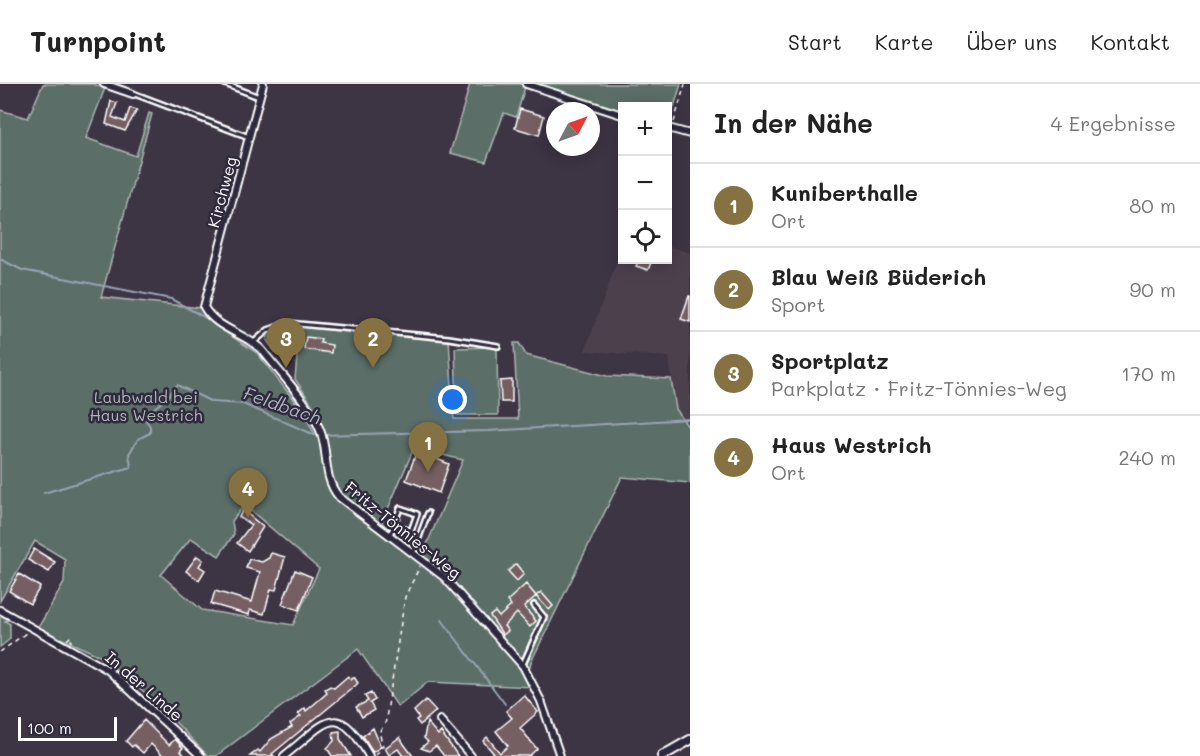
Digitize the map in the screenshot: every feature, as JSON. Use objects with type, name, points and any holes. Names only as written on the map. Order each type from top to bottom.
[{"type":"street","points":[[104,84],[133,94]]},
{"type":"street","name":"Kirchweg","points":[[204,307],[251,138],[263,84]]},
{"type":"street","points":[[526,84],[618,114]]},
{"type":"street","points":[[672,129],[690,134]]},
{"type":"street","name":"Fritz-Tönnies-Weg","points":[[204,307],[212,319],[254,342],[309,411],[322,435],[333,489],[389,537],[444,577],[522,666],[542,701],[560,756]]},
{"type":"street","name":"In der Linde","points":[[0,610],[68,645],[108,670],[201,756]]},
{"type":"street","points":[[284,756],[327,722],[339,720],[350,726],[369,756]]},
{"type":"street","points":[[440,720],[471,756]]},
{"type":"street","points":[[662,756],[690,740]]},
{"type":"lane","points":[[225,84],[256,98],[260,97]]},
{"type":"lane","points":[[133,94],[251,138]]},
{"type":"lane","points":[[254,342],[268,330],[288,323],[449,338],[498,346]]},
{"type":"lane","points":[[389,537],[393,525],[400,508],[417,514],[411,531],[393,525]]},
{"type":"lane","points":[[413,555],[428,513]]},
{"type":"lane","points":[[522,666],[544,617],[534,605]]},
{"type":"path","points":[[672,122],[685,84]]},
{"type":"path","points":[[375,756],[383,746],[379,732],[385,725],[405,597],[422,561]]},
{"type":"path","points":[[0,652],[33,628]]},
{"type":"shaded area","points":[[672,247],[690,253],[690,430],[676,409],[669,357],[585,351],[618,258],[618,264],[672,264]]},
{"type":"green space","name":"Laubwald bei Haus Westrich","points":[[43,84],[93,84],[105,88],[86,138],[136,156],[149,113],[152,114],[101,297],[201,308],[213,324],[257,353],[304,413],[309,414],[315,409],[295,379],[297,357],[293,351],[270,345],[267,340],[269,331],[288,325],[449,339],[454,419],[518,419],[514,343],[519,343],[526,355],[607,376],[671,379],[676,409],[690,430],[690,483],[622,477],[531,662],[527,678],[533,687],[428,682],[398,707],[358,649],[216,756],[208,756],[153,699],[98,655],[38,628],[64,583],[65,559],[35,541],[0,601],[0,110],[28,118]],"holes":[[[414,448],[463,460],[424,551],[382,523]],[[244,505],[319,569],[293,625],[202,610],[161,575],[191,538],[219,556],[234,534],[232,521]]]},
{"type":"green space","points":[[470,84],[521,84],[525,87],[516,117],[504,113],[486,162],[450,153]]},
{"type":"green space","points":[[533,84],[681,84],[672,113],[672,102],[618,102],[618,111],[600,105],[600,102],[590,102]]},
{"type":"green space","points":[[497,347],[498,415],[457,415],[455,348]]},
{"type":"green space","points":[[0,613],[10,619],[5,621],[10,624],[10,639],[0,647]]},
{"type":"building","points":[[111,101],[117,103],[112,117],[125,122],[130,108],[137,110],[125,131],[106,124]]},
{"type":"building","points":[[520,109],[544,116],[539,135],[515,128]]},
{"type":"building","points":[[637,264],[650,264],[648,270],[636,266]]},
{"type":"building","points":[[690,296],[690,322],[681,319]]},
{"type":"building","points":[[306,337],[321,339],[320,343],[332,345],[331,353],[304,349]]},
{"type":"building","points":[[512,380],[512,402],[501,402],[500,381]]},
{"type":"building","points":[[417,451],[449,464],[439,493],[406,480]]},
{"type":"building","points":[[243,510],[263,527],[248,551],[237,543],[251,525],[239,517]]},
{"type":"building","points":[[34,549],[55,562],[49,572],[28,560]]},
{"type":"building","points":[[271,553],[285,557],[276,590],[271,589],[264,614],[250,610],[249,615],[211,604],[215,591],[252,602],[260,572],[246,568],[249,559],[262,562],[269,558]]},
{"type":"building","points":[[197,556],[203,560],[199,566],[205,570],[199,580],[186,571]]},
{"type":"building","points":[[516,564],[524,574],[517,581],[508,571]]},
{"type":"building","points":[[295,570],[312,577],[299,610],[282,604]]},
{"type":"building","points":[[19,574],[40,587],[30,604],[9,591]]},
{"type":"building","points":[[526,584],[536,596],[524,607],[536,621],[530,627],[517,613],[504,626],[508,631],[503,635],[490,616],[495,612],[499,617],[511,606],[507,601]]},
{"type":"building","points":[[541,592],[553,606],[549,610],[536,596]]},
{"type":"building","points":[[348,676],[351,680],[354,677],[358,683],[272,754],[274,756],[250,756],[258,750],[260,752],[271,739],[292,727],[290,724],[301,716],[298,714],[305,708],[306,711],[327,693],[325,689],[330,686],[334,688]]},
{"type":"building","points":[[371,693],[375,700],[370,703],[374,710],[362,717],[356,707],[368,701],[365,696]]},
{"type":"building","points":[[524,695],[538,712],[520,728],[537,749],[529,756],[496,756],[483,741],[487,737],[500,753],[508,746],[496,731],[512,718],[506,711]]},
{"type":"building","points":[[426,700],[436,711],[420,725],[416,720],[419,718],[414,711]]},
{"type":"building","points":[[144,720],[169,745],[175,739],[183,748],[180,751],[186,756],[163,756],[151,744],[143,753],[134,745],[132,747],[126,741]]},
{"type":"building","points":[[427,722],[438,735],[441,732],[458,756],[444,756],[436,746],[429,751],[421,748],[428,742],[424,738]]},
{"type":"building","points":[[373,728],[381,747],[373,752],[363,736]]},
{"type":"building","points":[[340,731],[340,739],[351,756],[332,756],[327,748],[334,741],[333,732]]},
{"type":"building","points":[[400,737],[413,756],[403,756],[398,749],[389,755],[385,748]]},
{"type":"waterway","points":[[0,259],[22,270],[171,299],[215,323]]},
{"type":"waterway","points":[[238,337],[272,368],[301,409],[315,435]]},
{"type":"waterway","name":"Feldbach","points":[[44,493],[131,467],[129,454],[138,439],[150,433],[150,426],[143,416],[165,400],[177,385],[212,402],[243,404],[315,435],[488,431],[690,419]]},
{"type":"waterway","points":[[442,620],[505,704]]},
{"type":"place","name":"Sportplatz","points":[[286,368]]},
{"type":"place","name":"Blau Weiß Büderich","points":[[373,368]]},
{"type":"place","name":"Kuniberthalle","points":[[428,472]]},
{"type":"place","name":"Haus Westrich","points":[[248,518]]}]
